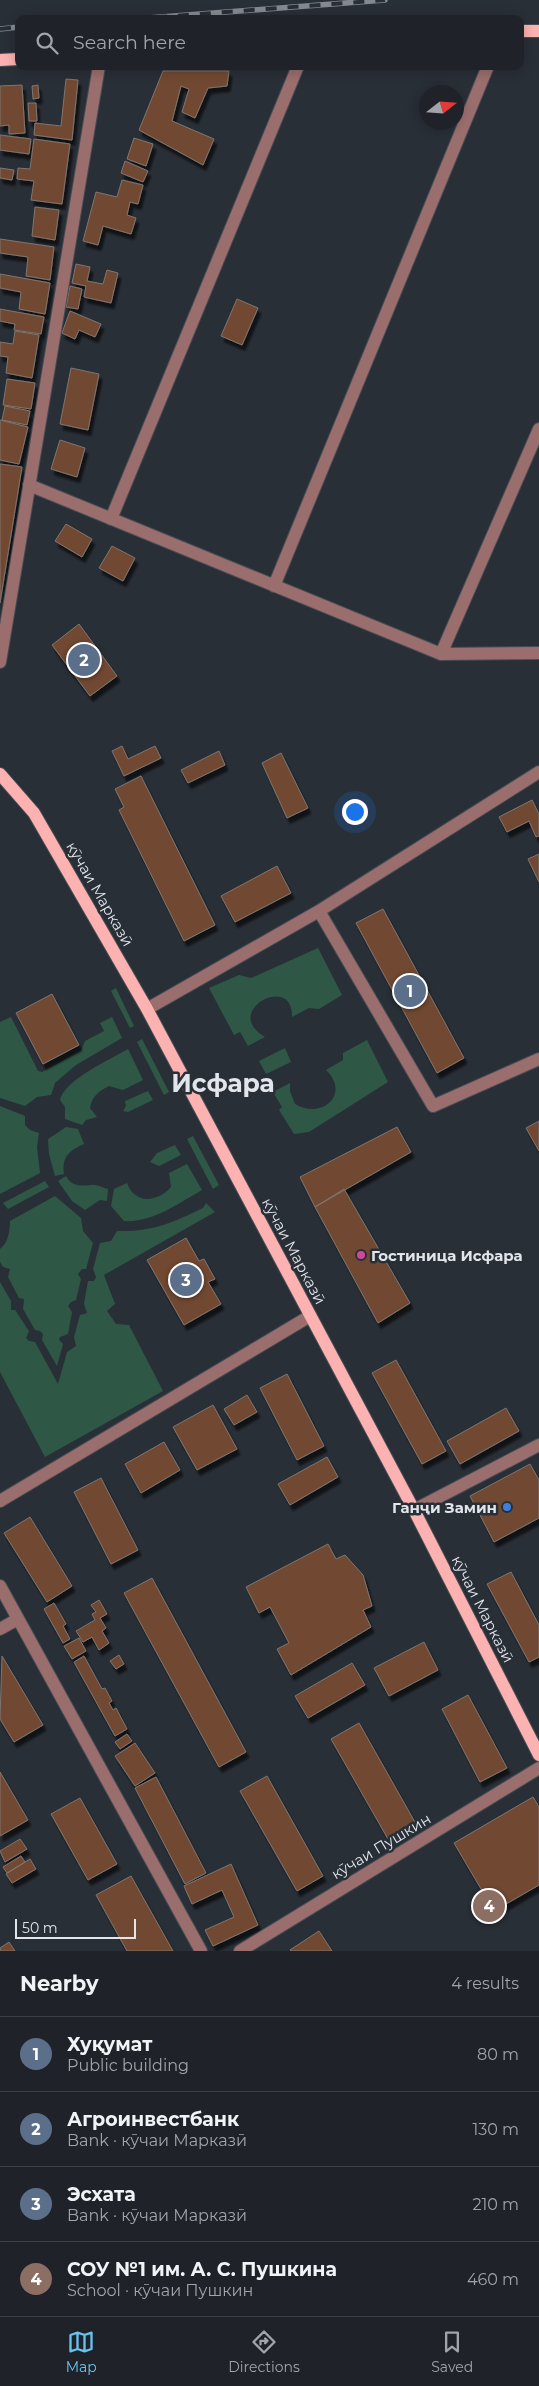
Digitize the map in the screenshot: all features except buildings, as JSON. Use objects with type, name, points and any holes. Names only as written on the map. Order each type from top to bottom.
[{"type":"main road","points":[[524,31],[539,31]]},
{"type":"main road","points":[[0,60],[15,59]]},
{"type":"main road","name":"кӯчаи Марказӣ","points":[[0,774],[34,813],[147,1009],[414,1510],[539,1755]]},
{"type":"street","points":[[0,662],[98,70]]},
{"type":"street","points":[[111,519],[296,70]]},
{"type":"street","points":[[274,586],[486,70]]},
{"type":"street","points":[[441,654],[539,429]]},
{"type":"street","points":[[30,485],[441,654],[539,653]]},
{"type":"street","points":[[147,1009],[319,911],[539,772]]},
{"type":"street","points":[[319,911],[433,1106],[539,1059]]},
{"type":"street","points":[[0,1501],[310,1316]]},
{"type":"street","points":[[414,1510],[539,1445]]},
{"type":"street","points":[[0,1586],[201,1951]]},
{"type":"street","points":[[0,1629],[18,1620]]},
{"type":"street","name":"кӯчаи Пушкин","points":[[240,1951],[539,1768]]},
{"type":"green space","points":[[318,948],[342,995],[319,1009],[309,1008],[292,1017],[290,1004],[282,997],[262,1000],[254,1007],[251,1017],[253,1027],[265,1037],[248,1046],[240,1032],[234,1035],[209,988],[239,975],[251,978]]},
{"type":"green space","points":[[116,988],[134,1026],[130,1028],[111,991]]},
{"type":"green space","points":[[11,1017],[38,1071],[42,1072],[81,1051],[85,1041],[104,1031],[100,1023],[112,1017],[122,1038],[76,1065],[55,1083],[51,1095],[37,1097],[25,1106],[0,1098],[0,1022]]},
{"type":"green space","points":[[142,1039],[169,1092],[164,1095],[137,1042]]},
{"type":"green space","points":[[367,1040],[388,1082],[309,1132],[294,1134],[279,1110],[282,1107],[273,1092],[290,1083],[290,1091],[295,1104],[305,1108],[315,1109],[323,1107],[330,1102],[336,1088],[333,1079],[326,1070],[343,1060],[343,1053]]},
{"type":"green space","points":[[285,1048],[291,1062],[266,1074],[259,1061]]},
{"type":"green space","points":[[128,1049],[143,1080],[123,1090],[109,1086],[99,1092],[92,1100],[90,1108],[97,1117],[86,1120],[82,1125],[65,1119],[65,1107],[60,1100],[63,1092],[89,1071]]},
{"type":"green space","points":[[148,1091],[153,1100],[128,1112],[123,1111],[126,1106],[125,1101]]},
{"type":"green space","points":[[0,1106],[25,1116],[25,1125],[30,1130],[39,1133],[37,1147],[40,1173],[0,1194]]},
{"type":"green space","points":[[66,1127],[78,1129],[84,1144],[71,1152],[65,1159],[64,1174],[55,1176],[49,1154],[48,1139]]},
{"type":"green space","points":[[193,1136],[219,1185],[213,1189],[187,1139]]},
{"type":"green space","points":[[175,1145],[181,1155],[159,1166],[150,1162],[157,1153]]},
{"type":"green space","points":[[187,1164],[202,1190],[175,1206],[145,1219],[124,1221],[111,1206],[114,1189],[127,1183],[135,1195],[141,1198],[147,1199],[160,1196],[171,1187],[169,1173]]},
{"type":"green space","points":[[66,1176],[68,1180],[77,1185],[95,1185],[108,1189],[107,1201],[100,1200],[85,1210],[72,1201],[58,1181]]},
{"type":"green space","points":[[45,1181],[49,1187],[8,1209],[3,1203]]},
{"type":"green space","points":[[55,1196],[81,1218],[83,1231],[93,1243],[86,1269],[82,1269],[78,1274],[81,1279],[76,1300],[68,1306],[72,1312],[68,1334],[60,1337],[59,1340],[63,1344],[57,1366],[42,1340],[43,1334],[35,1330],[23,1309],[24,1299],[19,1298],[8,1277],[10,1269],[3,1267],[0,1262],[0,1249],[5,1244],[8,1236],[10,1221]]},
{"type":"green space","points":[[206,1203],[215,1212],[104,1275],[115,1304],[107,1311],[116,1324],[129,1325],[163,1391],[45,1457],[0,1372],[0,1282],[11,1301],[11,1310],[15,1310],[29,1331],[26,1338],[29,1341],[35,1342],[58,1384],[67,1352],[76,1346],[74,1337],[80,1315],[87,1313],[84,1304],[88,1281],[94,1281],[96,1277],[93,1269],[100,1243],[111,1241],[117,1231],[141,1230],[162,1226],[203,1208]]},
{"type":"railway","points":[[187,15],[385,0]]},
{"type":"railway","points":[[0,29],[15,27]]},
{"type":"place","name":"Агроинвестбанк","points":[[84,660]]},
{"type":"place","name":"Хуқумат","points":[[410,991]]},
{"type":"place","name":"Гостиница Исфара","points":[[361,1255]]},
{"type":"place","name":"Эсхата","points":[[186,1280]]},
{"type":"place","name":"Ганҷи Замин","points":[[507,1507]]},
{"type":"place","name":"СОУ №1 им. А. С. Пушкина","points":[[489,1906]]},
{"type":"district","name":"Исфара","points":[[223,1083]]}]
